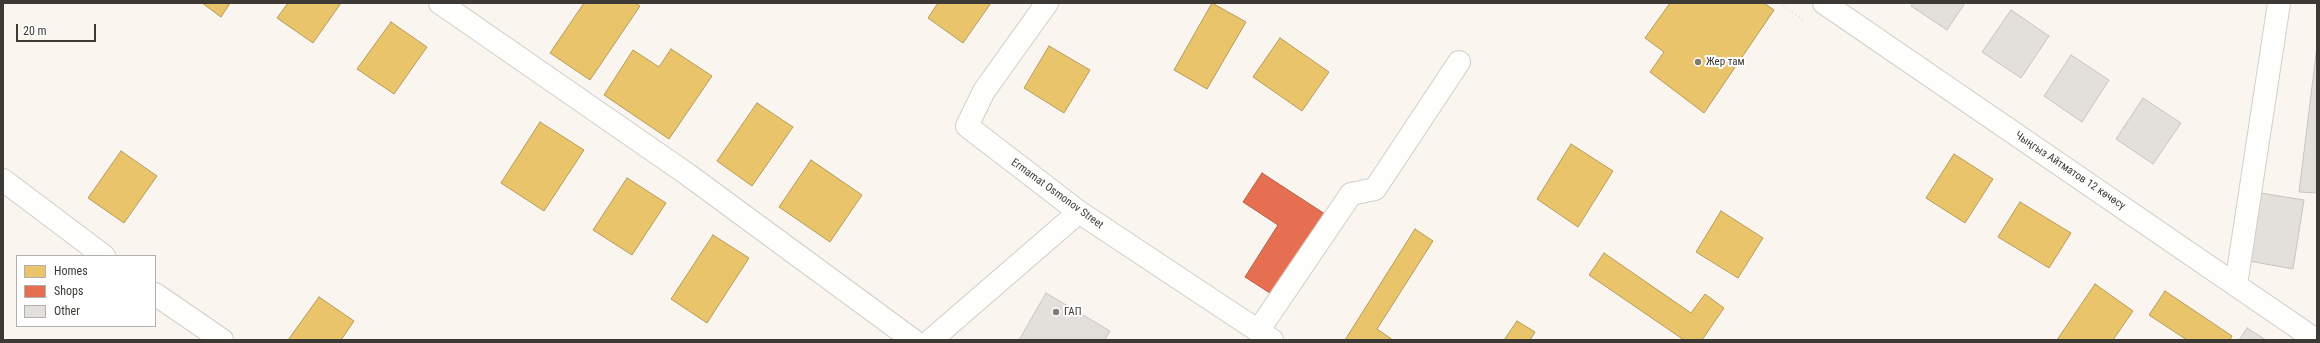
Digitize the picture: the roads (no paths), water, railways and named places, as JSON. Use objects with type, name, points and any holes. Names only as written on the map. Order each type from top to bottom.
[{"type":"street","points":[[440,3],[687,174],[912,340]]},
{"type":"street","name":"Ermamat Osmonov Street","points":[[1046,3],[984,91],[967,126],[1079,212],[1265,335]]},
{"type":"street","name":"Чыңгыз Айтматов 12 көчөсү","points":[[1824,3],[2316,340]]},
{"type":"street","points":[[2236,285],[2279,3]]},
{"type":"street","points":[[1265,335],[1351,194],[1375,189],[1459,62]]},
{"type":"street","points":[[3,180],[103,255]]},
{"type":"street","points":[[931,340],[1079,212]]},
{"type":"street","points":[[156,295],[222,340]]},
{"type":"place","name":"Жер там","points":[[1698,62]]},
{"type":"place","name":"ГАП","points":[[1056,312]]}]
